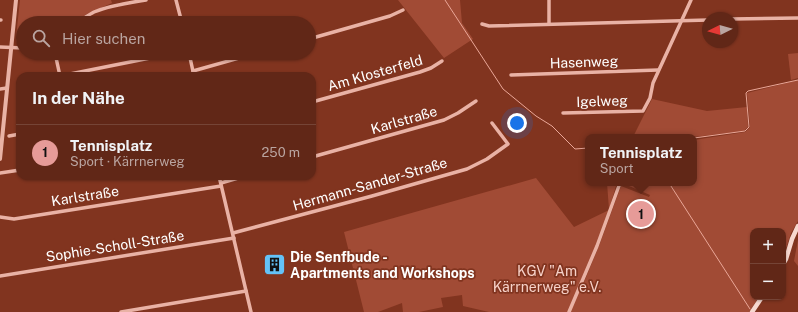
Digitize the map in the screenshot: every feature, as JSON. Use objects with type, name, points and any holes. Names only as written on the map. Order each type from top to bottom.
[{"type":"main road","points":[[786,259],[798,226]]},
{"type":"main road","points":[[752,312],[760,300]]},
{"type":"street","points":[[0,159],[16,0]]},
{"type":"street","points":[[87,16],[94,12],[117,4],[146,0]]},
{"type":"street","points":[[176,0],[180,16]]},
{"type":"street","points":[[549,0],[549,24]]},
{"type":"street","points":[[658,70],[691,0]]},
{"type":"street","points":[[316,36],[390,16],[403,10]]},
{"type":"street","points":[[738,19],[798,18]]},
{"type":"street","points":[[482,24],[489,26],[702,20]]},
{"type":"street","points":[[0,47],[16,48]]},
{"type":"street","points":[[57,60],[59,72]]},
{"type":"street","points":[[90,72],[144,60]]},
{"type":"street","points":[[191,60],[193,71],[232,60]]},
{"type":"street","name":"Am Klosterfeld","points":[[316,101],[420,72],[431,68],[442,61]]},
{"type":"street","name":"Hasenweg","points":[[511,74],[658,70]]},
{"type":"street","name":"Igelweg","points":[[563,113],[643,111],[648,103],[652,83],[658,70]]},
{"type":"street","points":[[0,89],[7,88]]},
{"type":"street","name":"Karlstraße","points":[[316,156],[444,120],[476,101]]},
{"type":"street","name":"Hermann-Sander-Straße","points":[[233,236],[467,169],[487,159],[508,144],[492,123]]},
{"type":"street","points":[[9,136],[16,135]]},
{"type":"street","points":[[0,173],[16,171]]},
{"type":"street","points":[[220,180],[251,312]]},
{"type":"street","name":"Karlstraße","points":[[0,218],[14,219],[221,184],[233,180]]},
{"type":"street","points":[[569,312],[597,246],[619,186]]},
{"type":"street","name":"Sophie-Scholl-Straße","points":[[0,276],[233,236]]},
{"type":"street","points":[[121,312],[246,291]]},
{"type":"green space","points":[[20,0],[111,0],[112,3],[84,16],[18,16]]},
{"type":"green space","points":[[398,0],[460,0],[462,23],[473,39],[444,58]]},
{"type":"green space","points":[[798,53],[798,78],[791,80],[788,54]]},
{"type":"green space","name":"KGV \"Am Kärrnerweg\" e.V.","points":[[798,80],[798,221],[791,233],[786,249],[786,228],[750,228],[750,300],[757,300],[749,312],[489,312],[463,306],[462,295],[441,298],[443,307],[419,312],[403,312],[402,303],[378,312],[364,312],[344,232],[536,178],[574,227],[609,210],[581,282],[584,282],[621,186],[649,197],[650,195],[629,186],[697,186],[697,140],[745,132],[750,127],[747,93]]},
{"type":"green space","points":[[652,99],[707,111],[747,107],[748,127],[744,131],[697,137],[697,134],[634,134]]},
{"type":"green space","points":[[607,186],[616,186],[609,209]]},
{"type":"green space","points":[[798,240],[798,266],[794,261]]},
{"type":"waterway","points":[[445,0],[503,89],[536,116],[552,126],[575,149],[585,148]]},
{"type":"waterway","points":[[697,138],[745,131],[749,127],[746,93],[748,91],[798,80]]},
{"type":"waterway","points":[[671,186],[750,309]]},
{"type":"place","name":"Tennisplatz","points":[[641,214]]},
{"type":"place","name":"Die Senfbude - Apartments and Workshops","points":[[274,265]]}]
